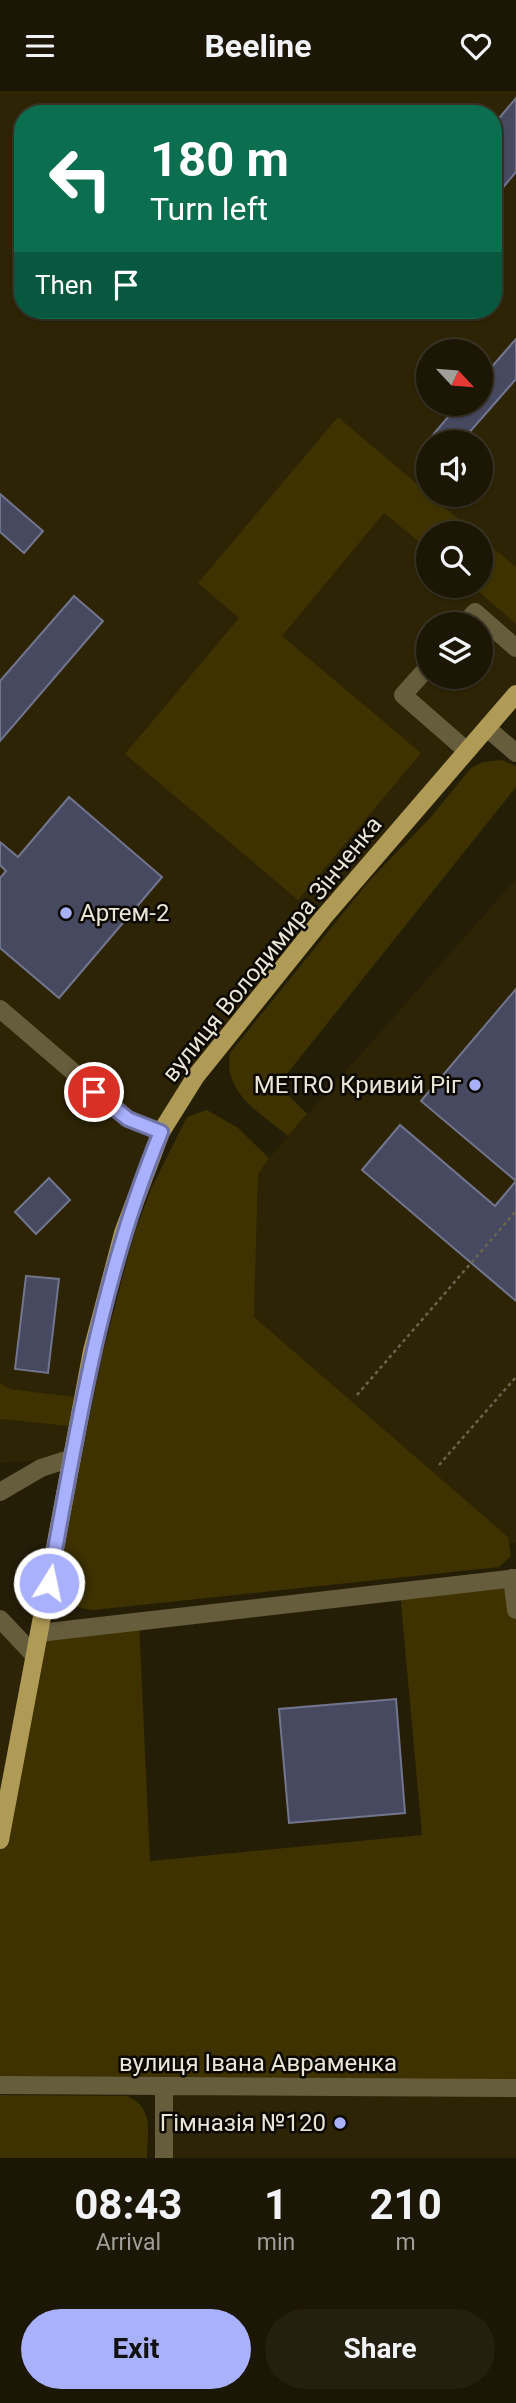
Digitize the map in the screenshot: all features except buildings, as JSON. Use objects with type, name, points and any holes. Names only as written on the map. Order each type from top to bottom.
[{"type":"main road","name":"вулиця Володимира Зінченка","points":[[1,1828],[92,1351],[123,1233],[161,1132],[213,1055],[323,918],[516,694]]},
{"type":"street","points":[[493,628],[516,648]]},
{"type":"street","points":[[416,680],[403,695],[467,751]]},
{"type":"street","points":[[487,728],[516,753]]},
{"type":"street","points":[[0,1009],[128,1119],[161,1132]]},
{"type":"street","points":[[0,1492],[41,1468],[72,1458]]},
{"type":"street","points":[[39,1633],[514,1578],[516,1610]]},
{"type":"street","points":[[0,1619],[34,1655]]},
{"type":"street","name":"вулиця Івана Авраменка","points":[[0,2085],[516,2088]]},
{"type":"street","points":[[164,2088],[164,2158]]},
{"type":"path","points":[[357,1395],[516,1211]]},
{"type":"path","points":[[439,1465],[516,1377]]},
{"type":"shaded area","points":[[0,91],[516,91],[516,694],[323,918],[161,1132],[83,1398],[9,1389],[0,1383]]},
{"type":"shaded area","points":[[338,417],[416,483],[416,507],[444,507],[461,521],[416,521],[416,539],[384,513],[282,636],[421,753],[298,900],[125,754],[239,618],[198,583]]},
{"type":"shaded area","points":[[493,548],[516,567],[516,624],[486,598],[493,598]]},
{"type":"shaded area","points":[[502,760],[516,766],[516,787],[278,1085],[307,1114],[288,1136],[255,1110],[238,1091],[229,1067],[230,1053],[369,881],[430,818],[471,768],[483,762]]},
{"type":"shaded area","points":[[516,879],[516,1543],[248,1567],[258,1174],[269,1158]]},
{"type":"shaded area","points":[[207,1110],[238,1128],[269,1158],[258,1174],[254,1317],[508,1537],[511,1556],[499,1567],[94,1610],[74,1605],[61,1592],[56,1579],[102,1356],[133,1237],[151,1189],[187,1117]]},
{"type":"shaded area","points":[[0,1383],[10,1389],[83,1398],[77,1427],[0,1419]]},
{"type":"shaded area","points":[[0,1419],[77,1427],[72,1458],[0,1463]]},
{"type":"shaded area","points":[[512,1578],[516,1610],[516,2088],[0,2085],[0,1840],[39,1633],[139,1621],[150,1861],[422,1835],[400,1592]]},
{"type":"shaded area","points":[[0,1631],[34,1655],[0,1839]]},
{"type":"shaded area","name":"Гімназія №120","points":[[164,2088],[516,2088],[516,2158],[164,2158]]},
{"type":"shaded area","points":[[0,2095],[127,2096],[136,2101],[146,2114],[147,2158],[0,2158]]},
{"type":"place","name":"Артем-2","points":[[66,913]]},
{"type":"place","name":"METRO Кривий Ріг","points":[[475,1085]]},
{"type":"place","name":"Гімназія №120","points":[[340,2123]]},
{"type":"route","points":[[49,1583],[92,1351],[123,1233],[161,1132],[128,1119],[94,1092]]}]
